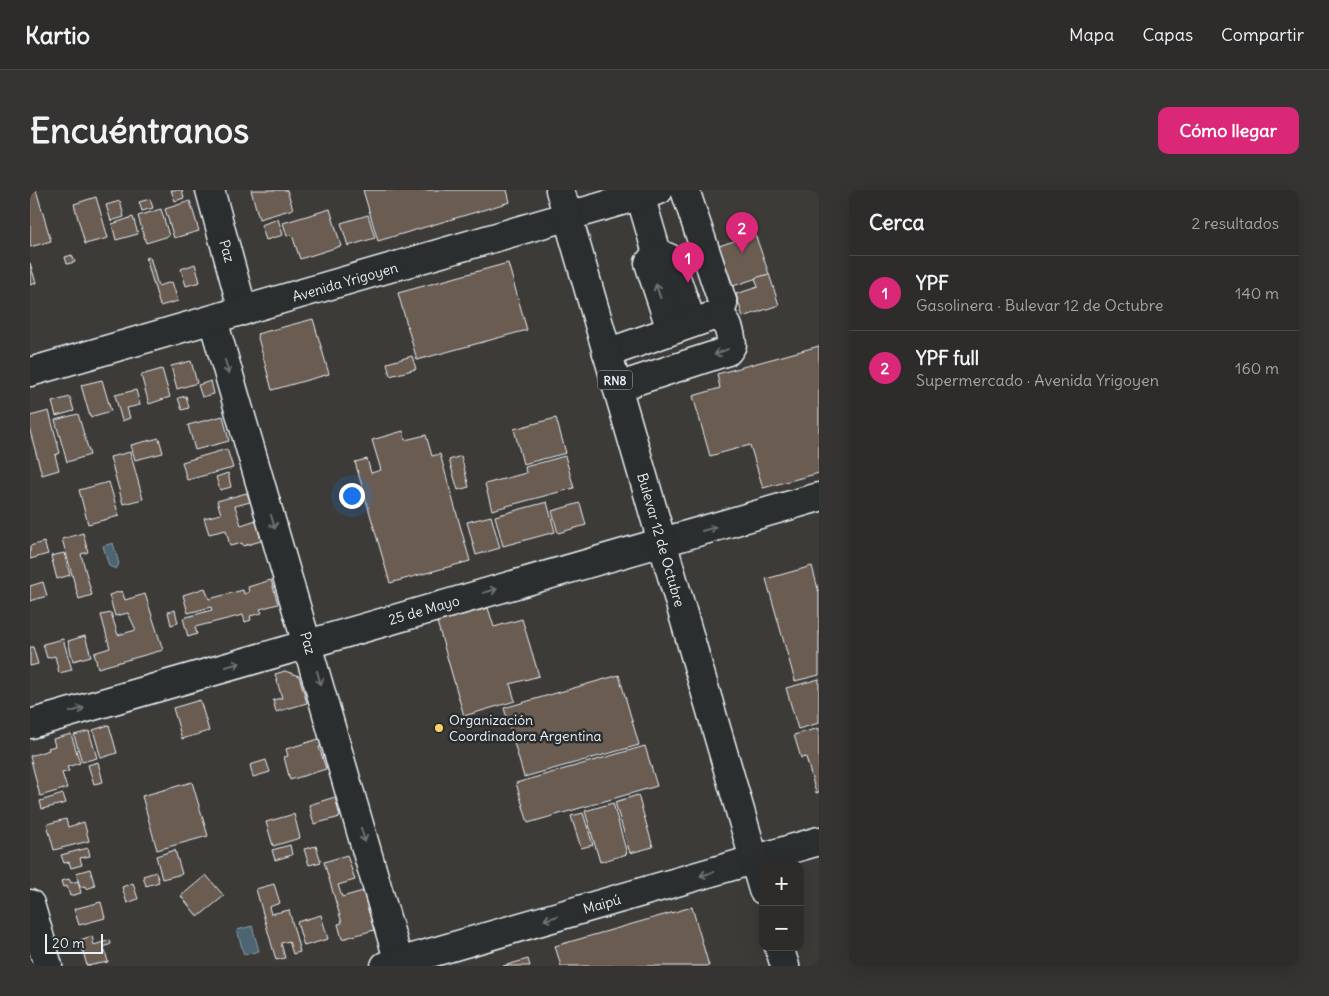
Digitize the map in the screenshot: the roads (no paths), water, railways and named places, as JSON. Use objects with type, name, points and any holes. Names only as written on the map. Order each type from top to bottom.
[{"type":"main road","name":"Paz","points":[[210,190],[244,311]]},
{"type":"main road","name":"Bulevar 12 de Octubre","points":[[560,190],[759,877]]},
{"type":"main road","points":[[685,190],[723,304],[699,323]]},
{"type":"main road","name":"Avenida Yrigoyen","points":[[30,372],[650,193]]},
{"type":"main road","points":[[650,193],[658,242],[649,263],[699,323]]},
{"type":"main road","points":[[607,353],[699,323],[725,319],[732,340],[732,345],[728,350],[617,387]]},
{"type":"main road","name":"Paz","points":[[213,320],[308,643],[395,965]]},
{"type":"main road","name":"25 de Mayo","points":[[30,724],[819,497]]},
{"type":"main road","name":"Maipú","points":[[395,965],[819,841]]},
{"type":"main road","points":[[30,904],[48,966]]},
{"type":"main road","points":[[780,951],[785,966]]},
{"type":"water","points":[[113,543],[119,564],[116,569],[109,566],[103,546]]},
{"type":"water","points":[[252,926],[259,951],[244,955],[237,930]]},
{"type":"place","name":"YPF full","points":[[742,253]]},
{"type":"place","name":"YPF","points":[[688,283]]},
{"type":"place","name":"Organización Coordinadora Argentina","points":[[439,728]]}]
